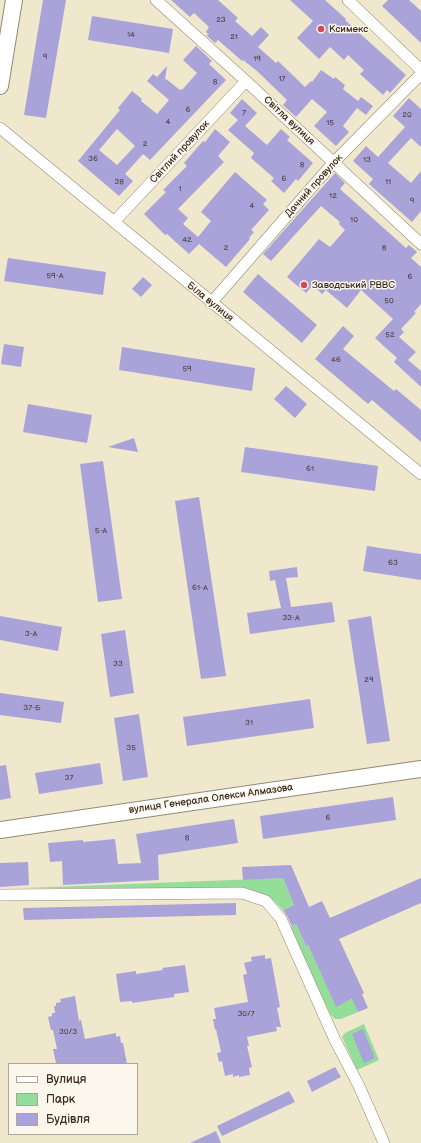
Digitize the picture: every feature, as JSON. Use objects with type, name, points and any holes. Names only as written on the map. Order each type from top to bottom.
[{"type":"main road","points":[[0,86],[14,0]]},
{"type":"main road","name":"вулиця Генерала Олекси Алмазова","points":[[0,830],[421,769]]},
{"type":"street","name":"Світла вулиця","points":[[156,0],[246,81],[421,244]]},
{"type":"street","points":[[348,0],[421,70]]},
{"type":"street","name":"Дачний провулок","points":[[211,302],[333,163],[421,74]]},
{"type":"street","name":"Світлий провулок","points":[[114,222],[246,81]]},
{"type":"street","name":"Біла вулиця","points":[[0,128],[421,474]]},
{"type":"street","points":[[0,895],[242,893],[266,901],[281,919],[332,1036],[359,1086],[384,1143]]},
{"type":"green space","points":[[283,878],[294,905],[283,910],[270,897],[242,888],[25,888]]},
{"type":"green space","points":[[296,924],[306,946],[308,945],[336,1006],[353,999],[358,1012],[341,1019],[335,1019],[330,1014],[290,927]]},
{"type":"green space","points":[[364,1024],[379,1060],[357,1070],[342,1037],[345,1033]]},
{"type":"building","points":[[43,0],[66,0],[46,118],[24,115]]},
{"type":"building","points":[[171,0],[218,0],[238,18],[235,21],[252,36],[261,27],[269,35],[258,47],[276,63],[278,61],[305,87],[311,81],[312,82],[321,70],[334,79],[335,77],[345,85],[343,89],[358,101],[361,97],[373,106],[366,115],[357,108],[343,126],[349,132],[336,146],[314,126],[327,112],[312,99],[296,117],[283,105],[287,100],[257,71],[243,60],[242,61],[218,40],[215,43],[206,35],[209,35],[206,32],[209,27],[194,13],[190,17]]},
{"type":"building","points":[[290,0],[325,0],[406,75],[390,93],[387,90],[383,95],[360,74],[364,70],[348,55],[344,60],[330,47],[319,59],[297,38],[313,21]]},
{"type":"building","points":[[388,0],[409,0],[421,11],[421,43],[382,6]]},
{"type":"building","points":[[92,16],[173,29],[169,53],[88,40]]},
{"type":"building","points":[[196,46],[212,61],[209,64],[226,80],[150,160],[143,154],[125,174],[133,181],[119,196],[78,161],[120,110],[118,108],[132,91],[142,99],[141,101],[157,114],[169,100],[147,81],[153,74],[157,77],[167,66],[165,80],[166,79],[182,90],[197,73],[183,60]],"holes":[[[117,129],[135,146],[117,165],[99,150]]]},
{"type":"building","points":[[409,98],[421,109],[421,147],[411,138],[388,163],[411,183],[421,171],[421,211],[412,222],[369,184],[373,179],[353,161],[366,146],[378,157],[405,127],[393,116]]},
{"type":"building","points":[[242,99],[257,113],[245,126],[267,145],[281,129],[290,137],[287,140],[313,163],[298,181],[296,179],[284,193],[271,181],[274,178],[251,158],[254,153],[228,130],[238,120],[230,113]]},
{"type":"building","points":[[215,129],[230,142],[218,156],[224,162],[178,209],[188,218],[183,224],[198,237],[211,221],[201,212],[235,172],[267,200],[263,204],[269,210],[251,230],[254,232],[249,238],[250,239],[226,267],[199,244],[189,254],[167,234],[165,235],[144,214],[166,192],[163,190],[187,166],[184,163],[203,141],[205,142]]},
{"type":"building","points":[[335,173],[345,183],[340,189],[406,248],[409,245],[417,252],[411,258],[421,267],[421,304],[414,312],[416,313],[401,329],[404,332],[399,337],[416,352],[408,360],[421,371],[421,387],[394,362],[397,358],[375,338],[393,319],[361,290],[347,308],[326,290],[322,294],[313,285],[306,293],[287,277],[319,239],[330,247],[345,230],[339,224],[340,222],[321,206],[271,261],[263,254]]},
{"type":"building","points":[[8,258],[106,272],[103,295],[4,281]]},
{"type":"building","points":[[258,274],[317,325],[302,343],[243,292]]},
{"type":"building","points":[[143,277],[152,285],[141,297],[132,289]]},
{"type":"building","points":[[343,326],[354,336],[343,349],[394,391],[396,389],[421,410],[421,442],[372,400],[368,404],[315,359]]},
{"type":"building","points":[[4,344],[24,347],[21,367],[1,364]]},
{"type":"building","points":[[122,347],[255,368],[252,391],[119,370]]},
{"type":"building","points":[[286,386],[307,404],[295,418],[274,399]]},
{"type":"building","points":[[28,404],[92,415],[87,443],[23,432]]},
{"type":"building","points":[[134,438],[138,452],[108,447]]},
{"type":"building","points":[[245,447],[378,466],[375,491],[241,472]]},
{"type":"building","points":[[103,461],[122,599],[98,602],[80,464]]},
{"type":"building","points":[[199,497],[226,676],[201,679],[175,501]]},
{"type":"building","points":[[367,546],[421,554],[421,580],[363,571]]},
{"type":"building","points":[[297,567],[298,577],[286,578],[291,607],[332,602],[335,622],[250,634],[247,613],[281,608],[275,580],[270,581],[269,571]]},
{"type":"building","points":[[0,616],[62,627],[58,651],[0,640]]},
{"type":"building","points":[[371,616],[390,741],[367,744],[348,620]]},
{"type":"building","points":[[125,630],[134,693],[110,697],[101,634]]},
{"type":"building","points":[[0,693],[64,702],[61,723],[0,715]]},
{"type":"building","points":[[310,699],[314,728],[187,746],[183,717]]},
{"type":"building","points":[[139,714],[148,777],[123,781],[114,718]]},
{"type":"building","points":[[100,763],[103,784],[39,794],[35,773]]},
{"type":"building","points":[[6,765],[11,798],[0,800],[0,766]]},
{"type":"building","points":[[393,797],[396,820],[263,839],[260,816]]},
{"type":"building","points":[[234,819],[238,843],[158,855],[159,880],[63,885],[62,861],[50,862],[48,843],[115,839],[118,864],[141,863],[136,834]]},
{"type":"building","points":[[28,862],[29,885],[0,887],[0,863]]},
{"type":"building","points":[[291,865],[309,907],[322,901],[330,918],[421,878],[421,903],[339,939],[364,993],[362,994],[368,1008],[358,1012],[352,999],[336,1007],[308,945],[306,946],[296,924],[292,926],[283,910],[294,905],[283,878],[243,880],[242,867]]},
{"type":"building","points":[[236,903],[236,915],[24,920],[23,908]]},
{"type":"building","points":[[265,955],[265,959],[271,958],[280,1007],[277,1008],[281,1027],[276,1027],[277,1031],[247,1037],[249,1046],[247,1046],[252,1067],[249,1068],[250,1075],[239,1077],[239,1075],[233,1077],[233,1074],[225,1076],[222,1061],[219,1062],[217,1053],[221,1052],[213,1019],[216,1019],[214,1008],[248,1002],[243,975],[247,974],[244,963],[252,961],[251,957]]},
{"type":"building","points":[[185,965],[189,992],[174,994],[174,997],[132,1003],[132,1001],[120,1002],[116,974],[136,971],[136,974],[163,970],[162,968]]},
{"type":"building","points":[[75,996],[79,1021],[81,1020],[85,1039],[116,1033],[116,1037],[120,1036],[127,1063],[56,1063],[53,1049],[57,1049],[53,1030],[51,1030],[48,1017],[52,1016],[52,1013],[55,1013],[54,1006],[56,1006],[56,1003],[61,1002],[60,999]]},
{"type":"building","points":[[363,1029],[375,1058],[364,1063],[352,1034]]},
{"type":"building","points":[[335,1067],[341,1077],[312,1092],[307,1081]]},
{"type":"building","points":[[289,1091],[295,1102],[222,1136],[217,1126]]},
{"type":"building","points":[[216,1131],[221,1143],[190,1143]]},
{"type":"place","name":"Ксимекс","points":[[321,29]]},
{"type":"place","name":"Заводський РВВС","points":[[304,285]]}]
